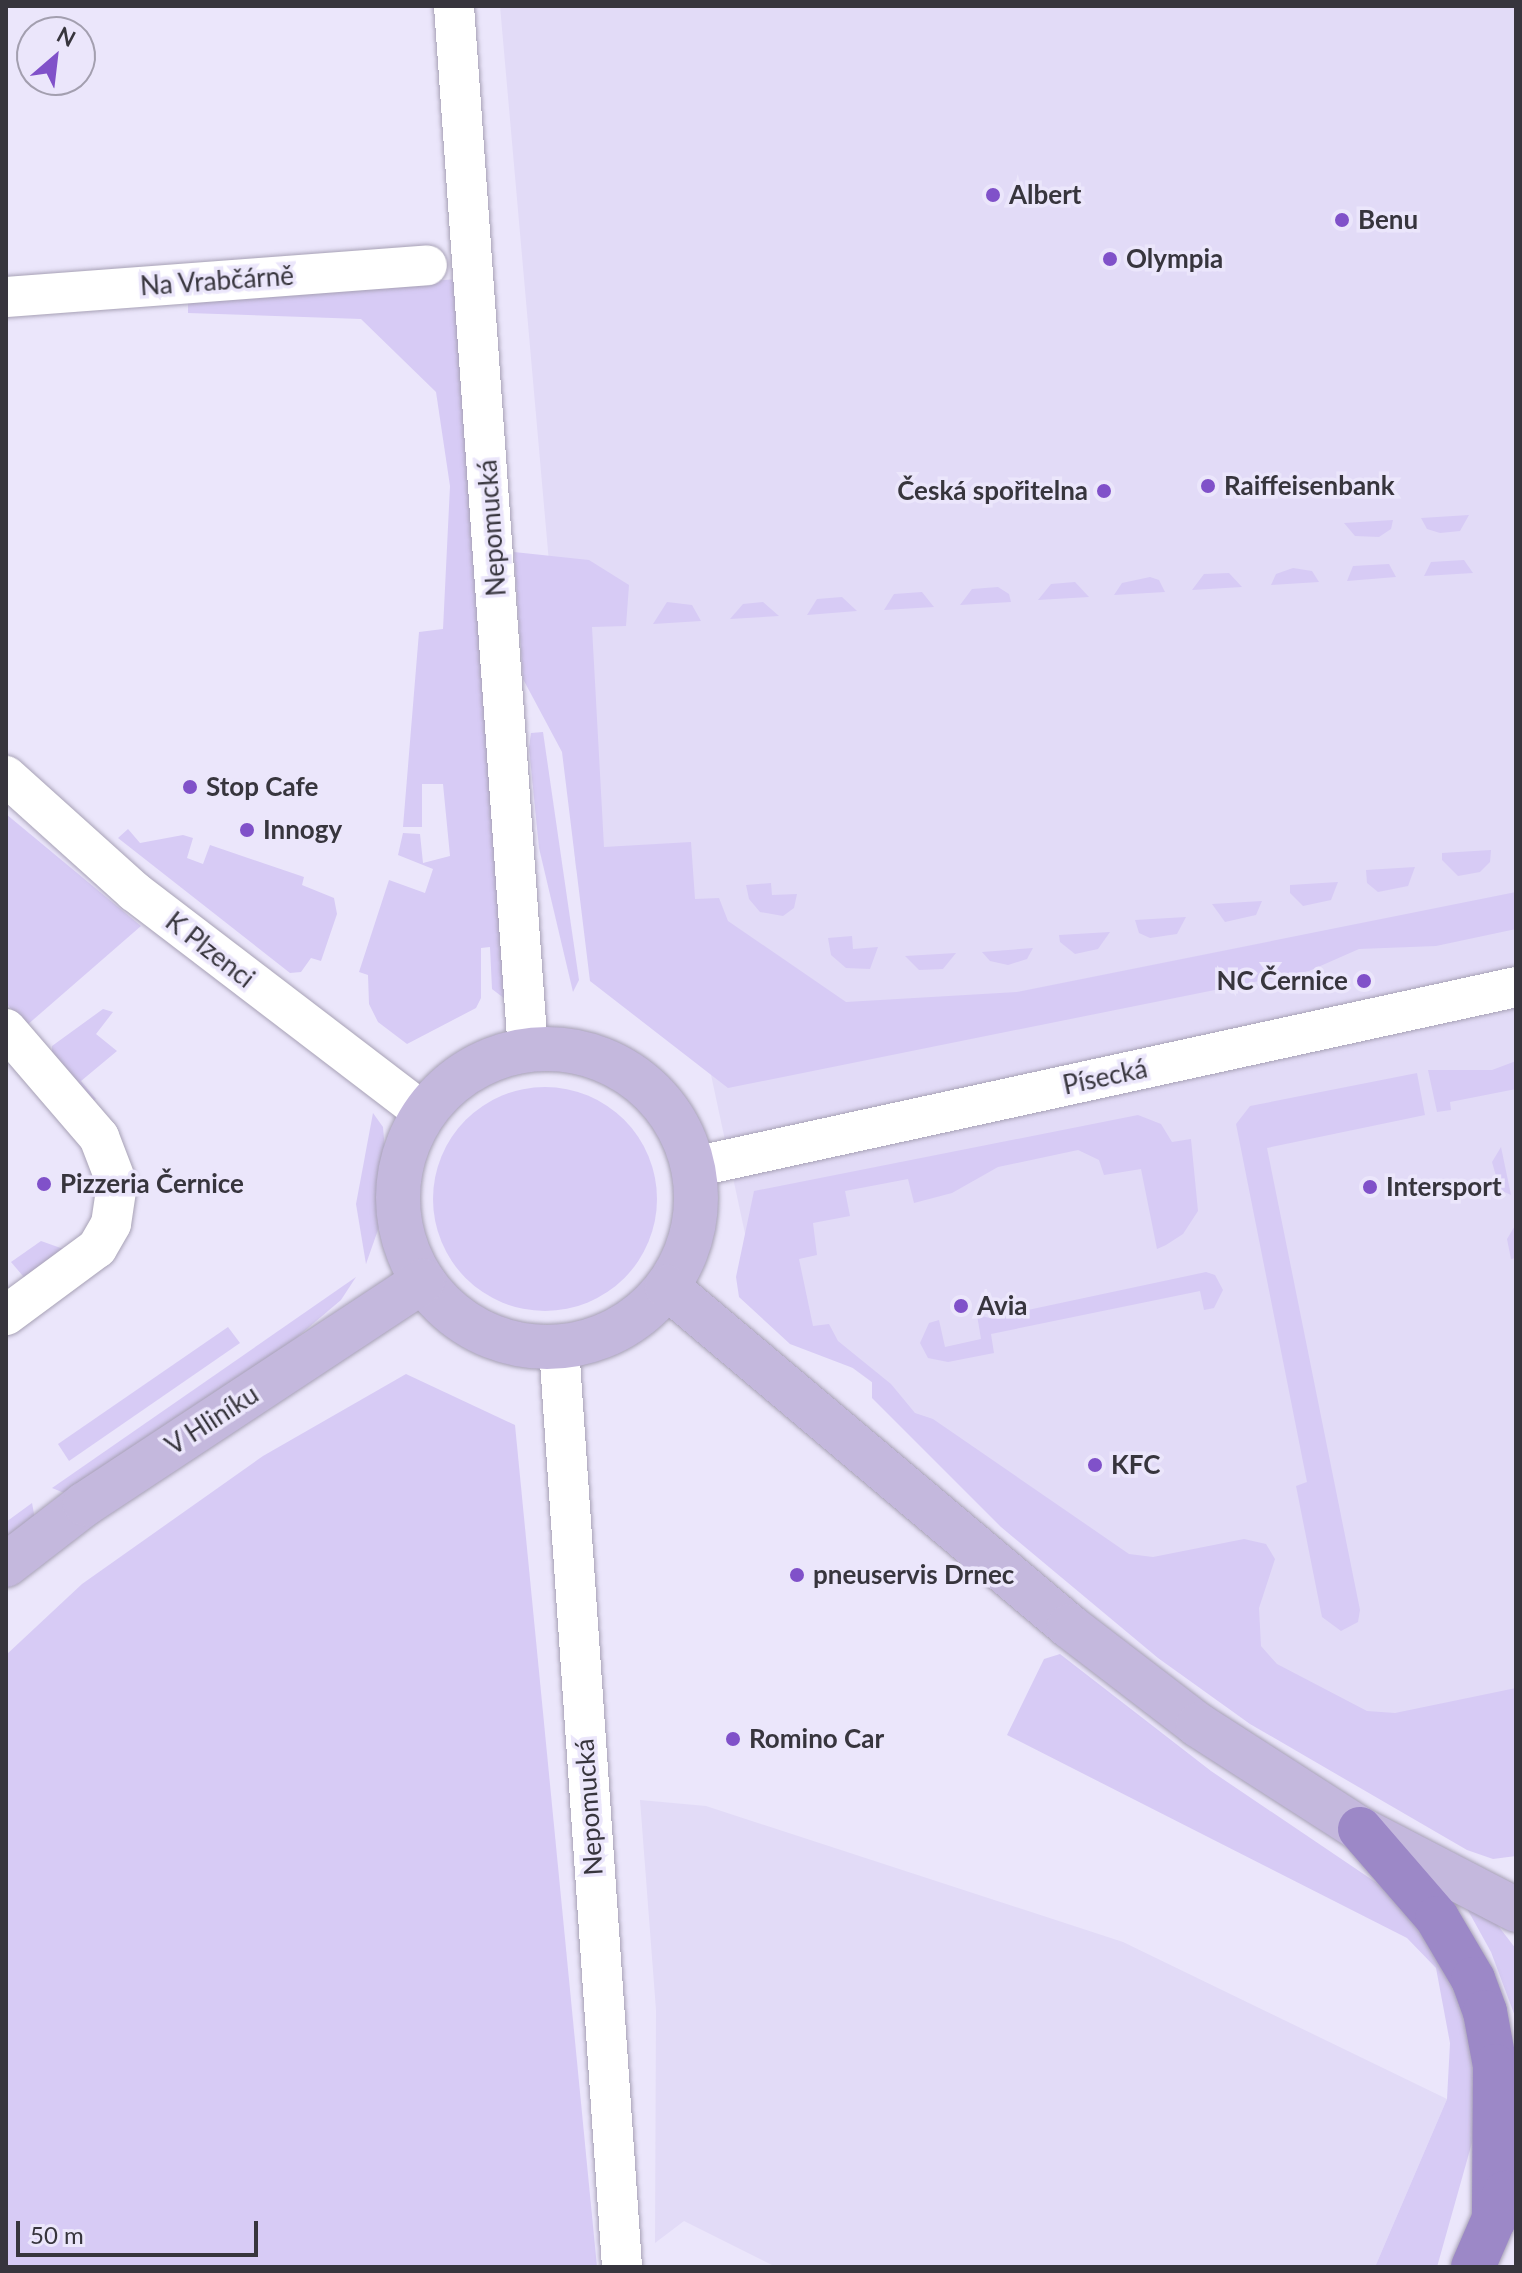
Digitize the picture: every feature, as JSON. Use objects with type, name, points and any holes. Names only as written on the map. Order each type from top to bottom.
[{"type":"highway","points":[[1360,1829],[1437,1918],[1481,2001],[1495,2066],[1494,2220]]},
{"type":"highway","points":[[1473,2267],[1516,2165]]},
{"type":"main road","points":[[528,1050],[573,1051],[615,1065],[651,1090],[678,1125],[694,1167],[694,1223],[688,1250],[667,1287],[637,1318],[600,1338],[559,1347],[519,1345],[482,1332],[449,1310],[423,1281],[407,1249],[398,1203],[407,1144],[424,1113],[452,1082],[488,1060],[528,1050]]},
{"type":"main road","name":"V Hliníku","points":[[6,1565],[85,1504],[423,1281]]},
{"type":"main road","points":[[667,1287],[1069,1626],[1198,1725],[1360,1829],[1516,1910]]},
{"type":"street","name":"Nepomucká","points":[[454,6],[528,1050]]},
{"type":"street","name":"Na Vrabčárně","points":[[6,297],[427,265]]},
{"type":"street","name":"K Plzenci","points":[[6,776],[135,892],[424,1113]]},
{"type":"street","name":"Písecká","points":[[694,1167],[1516,987]]},
{"type":"street","points":[[6,1029],[99,1137],[117,1184],[111,1224],[97,1248],[6,1315]]},
{"type":"street","name":"Nepomucká","points":[[559,1347],[622,2267]]},
{"type":"shaded area","points":[[500,6],[1516,6],[1516,1711],[1357,1740],[759,1299],[683,944],[576,869]]},
{"type":"shaded area","points":[[458,279],[505,999],[492,989],[490,947],[481,948],[481,998],[476,1008],[407,1044],[378,1022],[369,1004],[368,975],[359,972],[389,880],[425,893],[433,869],[398,855],[403,833],[420,834],[423,863],[450,856],[443,784],[422,784],[422,827],[403,827],[419,632],[443,629],[450,486],[436,392],[361,319],[188,313],[188,299]]},
{"type":"shaded area","points":[[1469,515],[1460,531],[1440,533],[1427,529],[1421,518]]},
{"type":"shaded area","points":[[1393,520],[1391,529],[1379,537],[1355,536],[1344,523]]},
{"type":"shaded area","points":[[514,552],[589,560],[629,585],[626,626],[592,627],[604,847],[691,842],[695,899],[719,898],[728,921],[846,1002],[1017,992],[1516,892],[1516,929],[1436,946],[1359,949],[1309,971],[728,1088],[590,981],[562,752],[523,679]]},
{"type":"shaded area","points":[[1464,560],[1473,573],[1424,576],[1431,562]]},
{"type":"shaded area","points":[[1389,564],[1396,577],[1347,581],[1353,566]]},
{"type":"shaded area","points":[[1293,568],[1312,571],[1319,582],[1271,585],[1276,574]]},
{"type":"shaded area","points":[[1229,573],[1242,587],[1192,590],[1204,574]]},
{"type":"shaded area","points":[[1150,577],[1159,580],[1165,592],[1114,595],[1122,583]]},
{"type":"shaded area","points":[[1075,582],[1089,597],[1038,600],[1051,584]]},
{"type":"shaded area","points":[[998,587],[1009,594],[1011,602],[960,605],[972,589]]},
{"type":"shaded area","points":[[922,592],[934,607],[884,610],[894,594]]},
{"type":"shaded area","points":[[842,597],[857,611],[807,615],[817,599]]},
{"type":"shaded area","points":[[667,602],[692,605],[701,621],[653,624]]},
{"type":"shaded area","points":[[763,602],[779,616],[730,619],[743,604]]},
{"type":"shaded area","points":[[543,732],[579,980],[573,992],[539,848],[529,748],[531,733]]},
{"type":"shaded area","points":[[6,814],[141,926],[26,1026],[6,1003]]},
{"type":"shaded area","points":[[128,829],[140,843],[183,835],[193,838],[187,858],[203,864],[210,845],[304,877],[302,885],[334,898],[337,914],[321,961],[311,958],[301,972],[290,973],[118,838]]},
{"type":"shaded area","points":[[1491,850],[1490,862],[1480,872],[1458,876],[1442,860],[1442,853]]},
{"type":"shaded area","points":[[1415,867],[1408,886],[1378,892],[1367,883],[1366,870]]},
{"type":"shaded area","points":[[1338,882],[1331,900],[1303,906],[1290,893],[1290,885]]},
{"type":"shaded area","points":[[771,883],[772,895],[797,894],[794,908],[783,916],[760,912],[749,899],[746,885]]},
{"type":"shaded area","points":[[1262,901],[1256,915],[1225,922],[1212,904]]},
{"type":"shaded area","points":[[1186,917],[1177,934],[1150,938],[1139,933],[1135,920]]},
{"type":"shaded area","points":[[1110,932],[1098,949],[1075,954],[1060,942],[1059,935]]},
{"type":"shaded area","points":[[852,936],[853,949],[878,947],[870,969],[846,968],[831,955],[828,938]]},
{"type":"shaded area","points":[[1033,948],[1027,959],[1008,965],[990,961],[982,952]]},
{"type":"shaded area","points":[[956,953],[943,969],[919,970],[905,956]]},
{"type":"shaded area","points":[[103,1009],[113,1012],[96,1034],[117,1051],[81,1081],[96,1099],[90,1104],[52,1059],[52,1046]]},
{"type":"shaded area","points":[[1516,1061],[1516,1089],[1450,1102],[1451,1110],[1437,1112],[1428,1070],[1492,1070]]},
{"type":"shaded area","points":[[1417,1073],[1425,1115],[1267,1148],[1360,1610],[1358,1622],[1341,1631],[1322,1617],[1296,1486],[1307,1482],[1236,1124],[1250,1106]]},
{"type":"shaded area","points":[[545,1087],[588,1095],[624,1120],[649,1156],[657,1199],[649,1242],[624,1278],[588,1303],[545,1311],[502,1303],[466,1278],[441,1242],[433,1199],[441,1156],[466,1120],[502,1095]]},
{"type":"shaded area","points":[[373,1113],[383,1127],[386,1161],[379,1227],[366,1264],[356,1204]]},
{"type":"shaded area","points":[[1138,1115],[1161,1124],[1172,1142],[1191,1139],[1198,1211],[1183,1234],[1157,1249],[1141,1169],[1104,1175],[1099,1160],[1078,1150],[998,1167],[952,1193],[914,1203],[908,1179],[845,1191],[850,1216],[813,1223],[817,1255],[799,1259],[813,1326],[829,1324],[838,1341],[891,1384],[915,1413],[933,1419],[1129,1554],[1153,1557],[1244,1539],[1266,1544],[1275,1559],[1259,1608],[1261,1646],[1277,1664],[1367,1711],[1395,1713],[1516,1688],[1516,1856],[1493,1859],[1467,1850],[1250,1724],[1158,1658],[1001,1527],[872,1398],[872,1382],[853,1368],[790,1344],[739,1297],[736,1277],[754,1191]]},
{"type":"shaded area","points":[[1501,1147],[1511,1195],[1500,1190],[1492,1162]]},
{"type":"shaded area","points":[[1516,1224],[1516,1258],[1511,1259],[1507,1239]]},
{"type":"shaded area","points":[[41,1241],[72,1252],[28,1282],[11,1262]]},
{"type":"shaded area","points":[[1206,1272],[1215,1275],[1223,1290],[1214,1308],[1204,1310],[1200,1291],[991,1334],[994,1353],[948,1362],[928,1358],[920,1343],[929,1323],[939,1320],[945,1347],[981,1339],[977,1315],[990,1318]]},
{"type":"shaded area","points":[[356,1277],[341,1300],[295,1339],[69,1495],[52,1488]]},
{"type":"shaded area","points":[[228,1327],[240,1343],[69,1461],[58,1444]]},
{"type":"shaded area","points":[[406,1374],[515,1425],[597,2267],[6,2267],[6,1655],[82,1584],[263,1456]]},
{"type":"shaded area","points":[[32,1503],[35,1519],[6,1541],[6,1522]]},
{"type":"shaded area","points":[[1060,1654],[1211,1771],[1402,1900],[1475,2018],[1475,2132],[1437,2267],[1375,2267],[1447,2099],[1450,2043],[1436,1968],[1407,1938],[1007,1735],[1044,1659]]},
{"type":"shaded area","points":[[640,1800],[706,1806],[1123,1942],[1447,2099],[1375,2267],[776,2267],[684,2221],[655,2243],[656,2010]]},
{"type":"shaded area","points":[[1465,1905],[1496,1923],[1516,1949],[1516,2019],[1491,1952]]},
{"type":"place","name":"Albert","points":[[993,195]]},
{"type":"place","name":"Benu","points":[[1342,220]]},
{"type":"place","name":"Olympia","points":[[1110,259]]},
{"type":"place","name":"Raiffeisenbank","points":[[1208,486]]},
{"type":"place","name":"Česká spořitelna","points":[[1104,491]]},
{"type":"place","name":"Stop Cafe","points":[[190,787]]},
{"type":"place","name":"Innogy","points":[[247,830]]},
{"type":"place","name":"NC Černice","points":[[1364,981]]},
{"type":"place","name":"Pizzeria Černice","points":[[44,1184]]},
{"type":"place","name":"Intersport","points":[[1370,1187]]},
{"type":"place","name":"Avia","points":[[961,1306]]},
{"type":"place","name":"KFC","points":[[1095,1465]]},
{"type":"place","name":"pneuservis Drnec","points":[[797,1575]]},
{"type":"place","name":"Romino Car","points":[[733,1739]]}]
